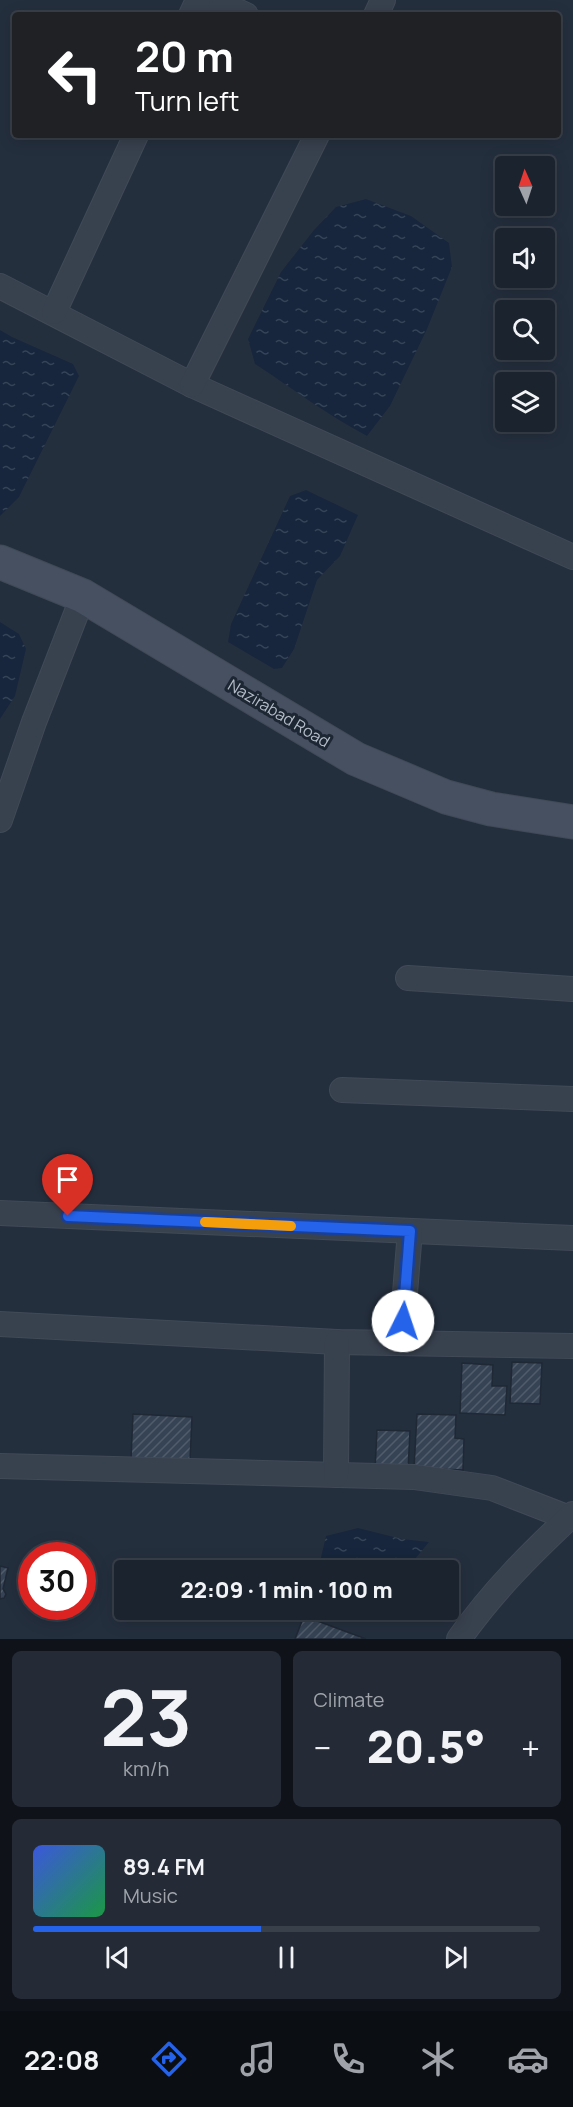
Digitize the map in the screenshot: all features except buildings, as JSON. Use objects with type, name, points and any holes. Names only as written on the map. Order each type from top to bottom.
[{"type":"main road","name":"Nazirabad Road","points":[[0,562],[83,596],[356,759],[446,797],[491,809],[573,822]]},
{"type":"street","points":[[213,0],[239,12]]},
{"type":"street","points":[[54,312],[135,138]]},
{"type":"street","points":[[192,385],[316,138]]},
{"type":"street","points":[[0,286],[192,385],[573,557]]},
{"type":"street","points":[[0,820],[34,722],[83,596]]},
{"type":"street","points":[[408,978],[573,989]]},
{"type":"street","points":[[342,1090],[573,1099]]},
{"type":"street","points":[[0,1214],[573,1238]]},
{"type":"street","points":[[401,1343],[410,1231]]},
{"type":"street","points":[[0,1324],[337,1342],[573,1346]]},
{"type":"street","points":[[336,1475],[337,1342]]},
{"type":"street","points":[[0,1466],[414,1477],[492,1488],[571,1516],[481,1607],[459,1639]]},
{"type":"water","points":[[366,199],[411,216],[449,243],[452,267],[427,329],[390,406],[367,436],[255,364],[248,339],[281,272],[314,230],[336,207]]},
{"type":"water","points":[[0,330],[73,364],[79,376],[19,497],[0,516]]},
{"type":"water","points":[[306,490],[358,515],[340,556],[317,580],[294,649],[282,668],[274,669],[228,642],[231,624],[290,496]]},
{"type":"water","points":[[0,622],[19,634],[26,649],[15,696],[0,719]]},
{"type":"water","points":[[358,1528],[402,1539],[429,1542],[414,1560],[320,1560],[326,1536]]},
{"type":"slow traffic","points":[[205,1222],[291,1226]]},
{"type":"route","points":[[68,1216],[410,1231],[403,1321]]}]
